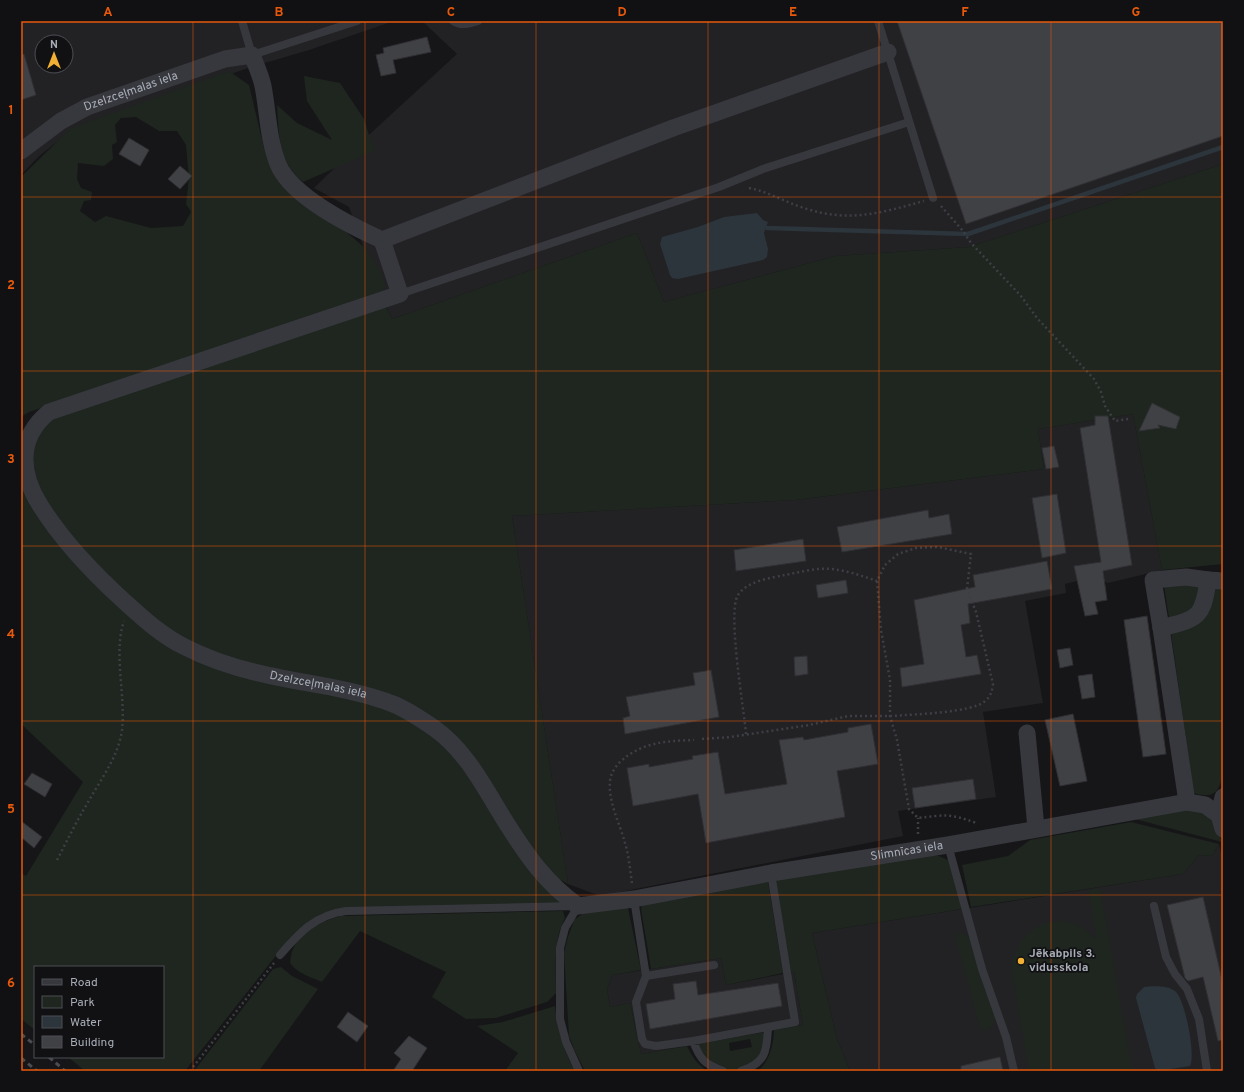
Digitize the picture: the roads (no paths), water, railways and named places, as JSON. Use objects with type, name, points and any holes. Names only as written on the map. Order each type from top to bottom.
[{"type":"street","points":[[252,55],[263,84],[273,148],[282,173],[299,191],[330,213],[360,230],[382,240],[673,128],[888,52]]},
{"type":"street","name":"Dzelzceļmalas iela","points":[[21,151],[60,121],[87,107],[225,58],[252,55]]},
{"type":"street","points":[[382,240],[400,294]]},
{"type":"street","name":"Dzelzceļmalas iela","points":[[400,294],[49,412],[36,424],[26,448],[24,469],[34,495],[76,554],[100,579],[139,615],[165,636],[204,656],[262,674],[372,697],[412,713],[436,729],[449,740],[479,777],[508,824],[544,877],[558,892],[578,906]]},
{"type":"street","points":[[1161,628],[1193,619],[1200,611],[1216,580],[1186,577],[1153,580],[1187,802]]},
{"type":"street","points":[[1027,733],[1036,828]]},
{"type":"street","points":[[1221,822],[1223,797]]},
{"type":"street","name":"Slimnīcas iela","points":[[578,906],[634,899],[771,873],[948,845],[1187,802],[1205,805],[1221,822]]},
{"type":"lane","points":[[242,21],[252,55],[357,21]]},
{"type":"lane","points":[[453,21],[458,24],[468,24],[478,21]]},
{"type":"lane","points":[[878,21],[933,198]]},
{"type":"lane","points":[[400,294],[719,186],[763,169],[909,122]]},
{"type":"lane","points":[[948,845],[982,969],[1006,1037],[1014,1071]]},
{"type":"lane","points":[[634,899],[646,976],[636,1002],[642,1039],[645,1044],[656,1046],[693,1041],[795,1022],[771,873]]},
{"type":"lane","points":[[280,955],[308,926],[333,913],[346,911],[578,906]]},
{"type":"lane","points":[[578,906],[565,928],[560,948],[560,1019],[566,1042],[579,1071]]},
{"type":"lane","points":[[1154,906],[1166,957],[1175,974],[1187,989],[1199,1019],[1207,1071]]},
{"type":"lane","points":[[646,976],[714,965]]},
{"type":"lane","points":[[741,1071],[754,1067],[764,1057],[768,1043],[768,1027]]},
{"type":"lane","points":[[693,1041],[700,1057],[710,1066],[722,1071]]},
{"type":"water","points":[[757,213],[763,220],[768,222],[764,233],[768,249],[767,257],[763,260],[678,279],[672,278],[660,244],[662,237],[698,227],[724,217]]},
{"type":"water","points":[[1156,986],[1172,989],[1179,996],[1186,1015],[1191,1040],[1192,1051],[1190,1066],[1158,1071],[1155,1068],[1136,998],[1137,994],[1144,987]]},
{"type":"waterway","points":[[767,228],[968,234],[1223,147]]},
{"type":"railway","points":[[21,1034],[34,1044]]},
{"type":"railway","points":[[21,1058],[37,1071]]},
{"type":"railway","points":[[50,1058],[65,1071]]},
{"type":"place","name":"Jēkabpils 3. vidusskola","points":[[1021,961]]}]
